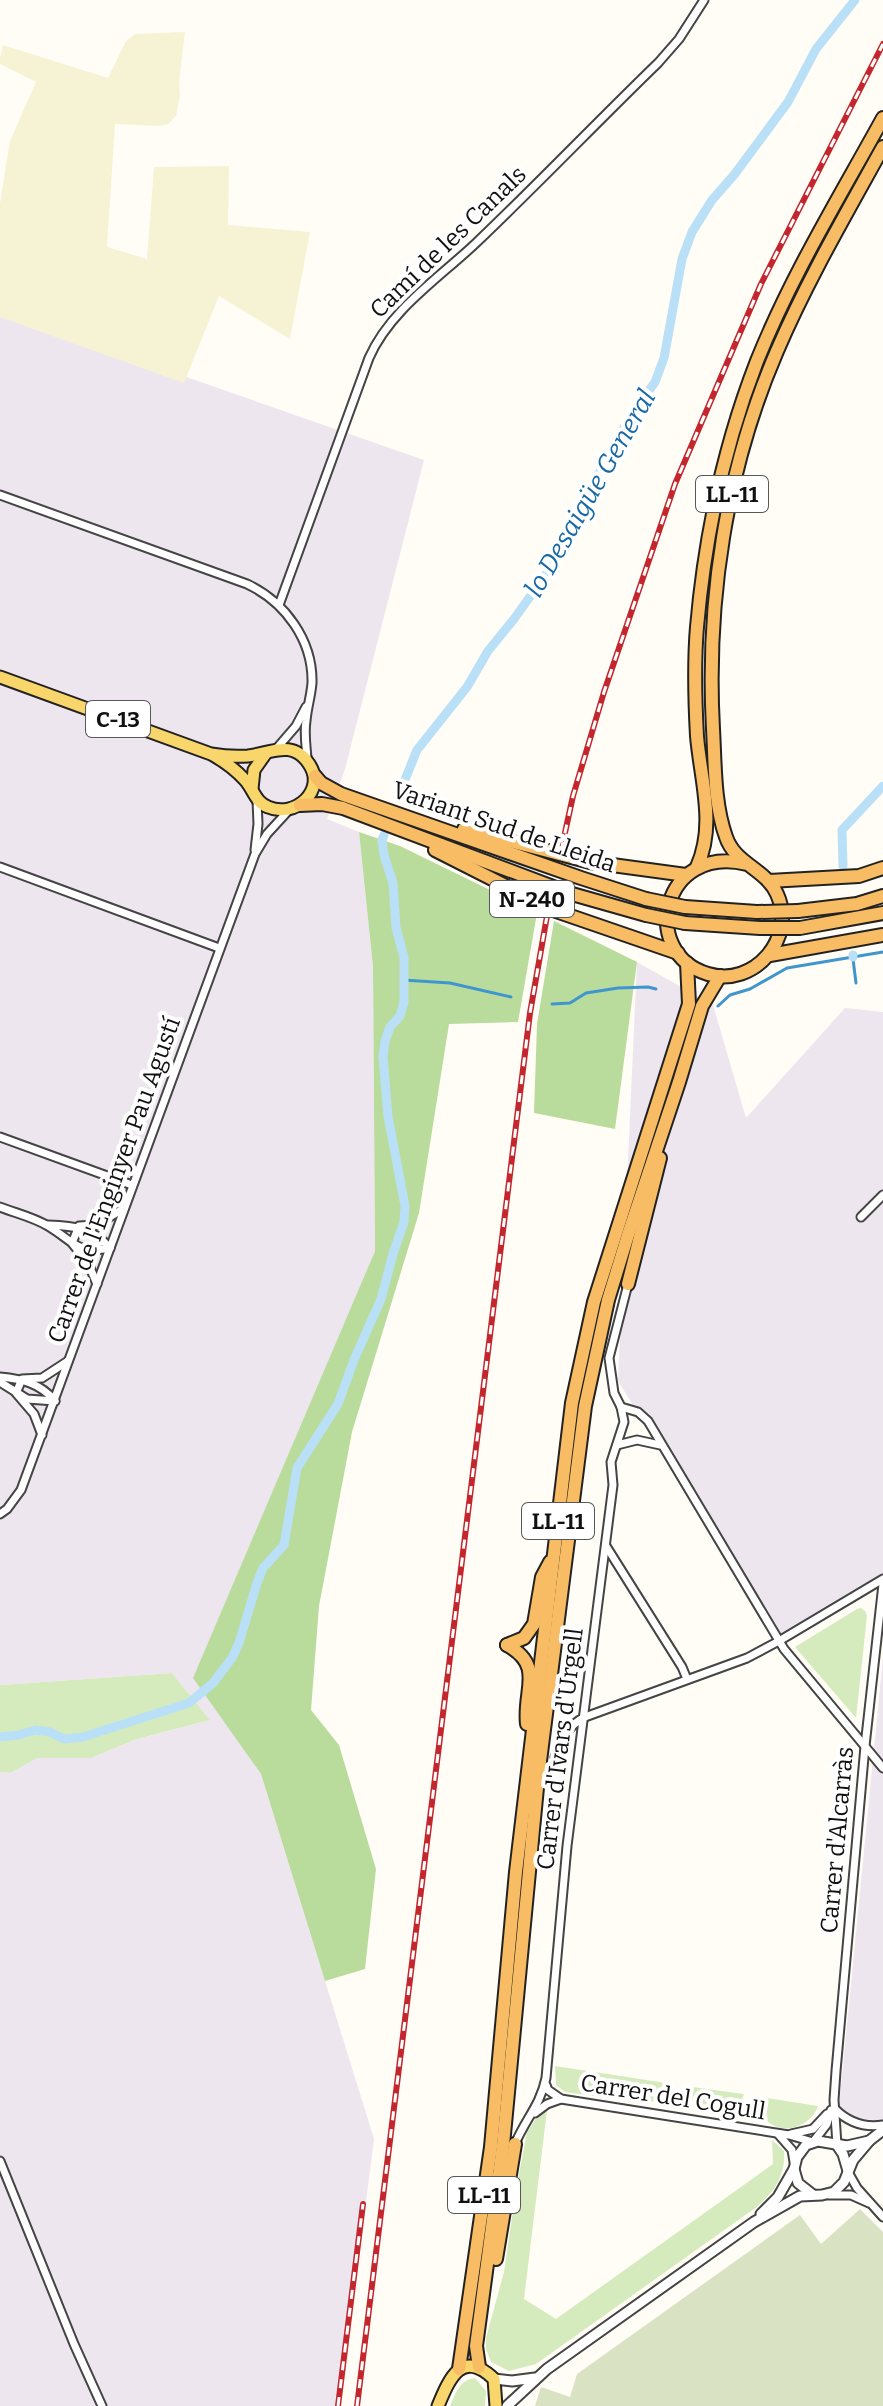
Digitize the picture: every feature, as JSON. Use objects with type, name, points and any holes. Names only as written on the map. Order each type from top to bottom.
[{"type":"highway","name":"LL-11","points":[[697,867],[705,850],[708,825],[697,736],[697,631],[708,533],[726,460],[747,389],[792,283],[883,118]]},
{"type":"highway","name":"LL-11","points":[[769,881],[733,851],[726,837],[717,787],[712,629],[721,550],[737,470],[776,352],[823,256],[883,147]]},
{"type":"highway","name":"Variant Sud de Lleida","points":[[315,776],[331,789],[646,899],[685,907],[757,912],[857,904],[883,896]]},
{"type":"highway","name":"Variant Sud de Lleida","points":[[296,807],[331,805],[572,894],[685,923],[800,928],[883,913]]},
{"type":"highway","name":"N-240","points":[[399,813],[590,862],[686,875]]},
{"type":"highway","name":"N-240","points":[[394,826],[553,910],[678,953]]},
{"type":"highway","points":[[747,864],[722,861],[697,867],[673,892],[667,913],[669,934],[678,953],[697,970],[720,976],[747,972],[770,955],[781,931],[783,918],[781,904],[769,881],[859,876],[883,868]]},
{"type":"highway","points":[[770,955],[883,935]]},
{"type":"highway","name":"LL-11","points":[[459,2369],[491,2147],[516,1872],[572,1403],[594,1302],[689,1004],[687,963]]},
{"type":"highway","name":"LL-11","points":[[479,2367],[476,2346],[503,2145],[538,1777],[585,1406],[608,1300],[651,1162],[702,1006],[720,976]]},
{"type":"highway","points":[[628,1284],[679,1082]]},
{"type":"highway","points":[[532,1737],[526,1720],[529,1670],[524,1657],[507,1645],[524,1638],[534,1624],[542,1577],[554,1552]]},
{"type":"highway","points":[[480,2324],[496,2262],[515,2144]]},
{"type":"main road","name":"C-13","points":[[0,677],[211,754],[233,767],[255,794],[276,810],[296,807]]},
{"type":"main road","name":"C-13","points":[[211,754],[240,757],[291,749],[307,760]]},
{"type":"main road","points":[[255,794],[254,770],[272,751]]},
{"type":"main road","points":[[296,807],[311,793],[315,776],[307,760]]},
{"type":"main road","points":[[459,2369],[479,2367],[494,2379],[496,2406]]},
{"type":"main road","name":"LL-11","points":[[438,2406],[449,2380],[459,2369]]},
{"type":"street","name":"Camí de les Canals","points":[[279,605],[358,385],[379,337],[658,63],[679,39],[704,0]]},
{"type":"street","points":[[0,495],[247,584],[279,605],[292,619],[311,671],[305,737],[307,760]]},
{"type":"street","points":[[272,751],[296,726],[310,698]]},
{"type":"street","name":"Carrer de l'Enginyer Pau Agustí","points":[[255,794],[258,832],[255,854]]},
{"type":"street","name":"Carrer de l'Enginyer Pau Agustí","points":[[0,1514],[21,1490],[255,854],[267,834],[296,807]]},
{"type":"street","points":[[0,867],[219,948]]},
{"type":"street","points":[[0,1137],[132,1185]]},
{"type":"street","points":[[861,1217],[883,1195]]},
{"type":"street","points":[[0,1207],[46,1224],[87,1250],[110,1248]]},
{"type":"street","points":[[46,1224],[96,1225],[123,1209]]},
{"type":"street","points":[[72,1243],[79,1226]]},
{"type":"street","points":[[79,1226],[88,1229],[110,1248]]},
{"type":"street","points":[[72,1243],[88,1263],[97,1284]]},
{"type":"street","name":"Carrer d'Ivars d'Urgell","points":[[515,2144],[540,2101],[546,2078],[567,1846],[613,1485],[611,1462],[624,1422],[614,1393],[609,1358],[628,1284]]},
{"type":"street","points":[[0,1380],[42,1378],[70,1360]]},
{"type":"street","points":[[16,1393],[22,1379]]},
{"type":"street","points":[[22,1379],[41,1388],[55,1401]]},
{"type":"street","points":[[0,1380],[34,1414],[42,1435]]},
{"type":"street","points":[[16,1393],[32,1401],[55,1401]]},
{"type":"street","points":[[621,1407],[644,1416],[779,1641],[883,1768]]},
{"type":"street","points":[[617,1445],[637,1440],[660,1445]]},
{"type":"street","points":[[606,1546],[687,1679]]},
{"type":"street","points":[[555,1757],[564,1735],[576,1721],[747,1658],[883,1582]]},
{"type":"street","name":"Carrer d'Alcarràs","points":[[837,2145],[834,2105],[865,1746],[883,1582]]},
{"type":"street","points":[[546,2078],[548,2090],[561,2099]]},
{"type":"street","points":[[532,2115],[561,2099]]},
{"type":"street","name":"Carrer del Cogull","points":[[561,2099],[789,2135],[813,2142]]},
{"type":"street","points":[[789,2135],[813,2129],[834,2105],[853,2122],[883,2127]]},
{"type":"street","name":"Carrer d'Alcarràs","points":[[813,2142],[827,2124],[834,2105]]},
{"type":"street","points":[[794,2167],[803,2189],[822,2195],[839,2188],[853,2160],[883,2127]]},
{"type":"street","name":"Carrer del Cogull","points":[[778,2134],[792,2150],[794,2167]]},
{"type":"street","points":[[754,2222],[778,2197],[802,2150],[813,2142],[847,2146],[869,2141]]},
{"type":"street","points":[[837,2145],[857,2188],[883,2217]]},
{"type":"street","points":[[0,2161],[102,2406]]},
{"type":"street","points":[[507,2406],[535,2378],[754,2222],[800,2196],[851,2195],[869,2203]]},
{"type":"street","points":[[494,2379],[512,2381],[535,2378]]},
{"type":"shaded area","points":[[185,32],[176,116],[168,124],[159,126],[115,124],[107,247],[147,259],[154,167],[229,166],[228,225],[310,232],[290,339],[219,296],[184,383],[0,317],[0,203],[10,141],[36,82],[0,64],[0,58],[3,45],[108,78],[126,41],[135,34]]},
{"type":"shaded area","points":[[0,312],[424,460],[345,769],[327,819],[359,832],[373,967],[375,1251],[194,1678],[261,1774],[374,2139],[340,2406],[0,2406],[0,1772],[10,1773],[38,1758],[96,1756],[137,1739],[210,1720],[172,1673],[0,1685]]},
{"type":"shaded area","points":[[637,962],[713,1005],[746,1118],[845,1008],[883,1012],[883,1579],[779,1641],[618,1381]]},
{"type":"shaded area","points":[[883,1657],[883,2121],[855,2118],[839,2106]]},
{"type":"green space","points":[[359,832],[400,846],[537,913],[518,1022],[449,1024],[419,1213],[352,1432],[319,1606],[311,1710],[339,1745],[376,1869],[365,1969],[325,1981],[261,1774],[193,1678],[375,1251],[373,967]]},
{"type":"green space","points":[[554,921],[637,962],[615,1129],[534,1113],[537,1024]]},
{"type":"green space","points":[[861,1608],[867,1616],[856,1718],[795,1647]]},
{"type":"green space","points":[[172,1673],[210,1720],[137,1739],[91,1758],[38,1758],[10,1773],[0,1772],[0,1685]]},
{"type":"green space","points":[[555,2066],[666,2083],[661,2096],[644,2103],[565,2092],[556,2085]]},
{"type":"green space","points":[[692,2087],[744,2094],[731,2111],[718,2114],[697,2107],[691,2095]]},
{"type":"green space","points":[[760,2097],[818,2106],[803,2124],[783,2128],[766,2119],[761,2110]]},
{"type":"green space","points":[[547,2110],[524,2299],[556,2319],[773,2164],[772,2140],[784,2151],[783,2167],[774,2188],[758,2206],[536,2364],[509,2371],[491,2362],[486,2338],[504,2272],[527,2132],[537,2117]]},
{"type":"green space","points":[[860,2209],[883,2232],[883,2406],[535,2406],[541,2387],[570,2397],[577,2374],[800,2215],[821,2244]]},
{"type":"green space","points":[[475,2378],[486,2391],[485,2406],[450,2406],[462,2384]]},
{"type":"waterway","name":"lo Desaigüe General","points":[[398,797],[417,750],[467,687],[488,651],[557,559],[626,424],[655,382],[664,358],[682,259],[692,232],[712,200],[788,102],[816,49],[855,0]]},
{"type":"waterway","points":[[843,866],[842,830],[883,786]]},
{"type":"waterway","points":[[0,1737],[35,1730],[50,1732],[64,1739],[83,1737],[189,1703],[213,1683],[232,1658],[263,1568],[284,1545],[297,1468],[338,1404],[381,1299],[404,1222],[405,1206],[388,1116],[383,1057],[390,1027],[400,1016],[404,1002],[404,957],[396,928],[393,883],[384,855],[384,835]]},
{"type":"waterway","points":[[718,1006],[730,995],[750,989],[787,968],[883,952]]},
{"type":"waterway","points":[[853,959],[856,983]]},
{"type":"waterway","points":[[403,980],[450,983],[511,997]]},
{"type":"waterway","points":[[552,1004],[570,1003],[586,993],[618,988],[656,989]]},
{"type":"railway","points":[[561,851],[573,796],[604,692],[675,484],[761,284],[883,44]]},
{"type":"railway","points":[[357,2406],[530,1013],[547,916]]},
{"type":"railway","points":[[338,2406],[363,2204]]}]
